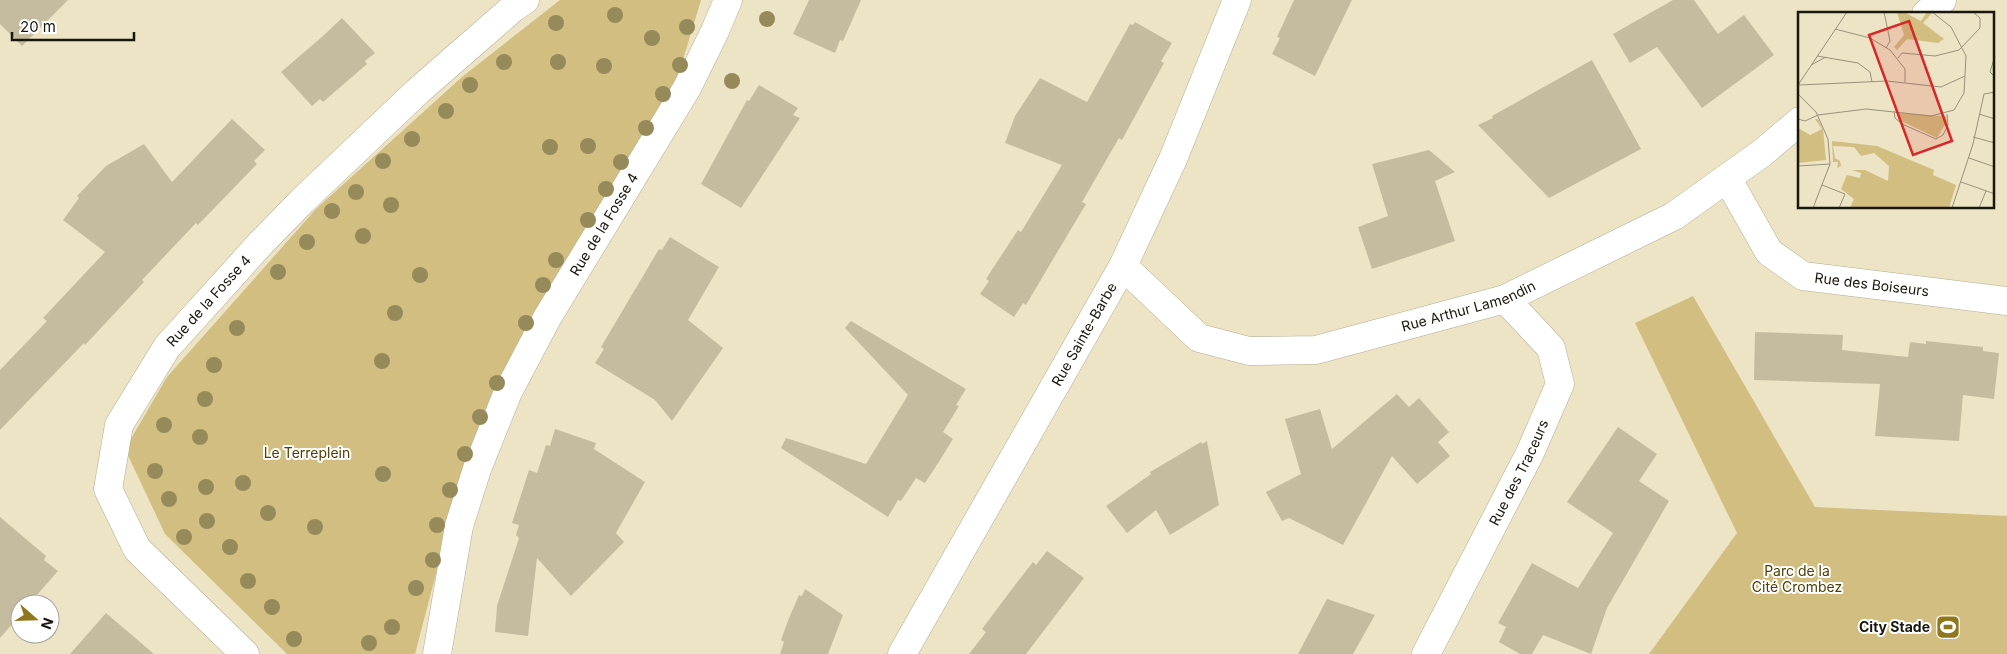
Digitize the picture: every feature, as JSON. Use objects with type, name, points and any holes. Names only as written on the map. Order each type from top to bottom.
[{"type":"street","name":"Rue de la Fosse 4","points":[[245,654],[138,549],[108,489],[119,425],[167,347],[261,243],[302,201],[418,91],[513,8],[525,0]]},
{"type":"street","name":"Rue de la Fosse 4","points":[[437,654],[459,526],[478,469],[508,392],[547,318],[687,88],[728,0]]},
{"type":"street","name":"Rue Sainte-Barbe","points":[[902,654],[1123,266],[1173,159],[1237,0]]},
{"type":"street","points":[[1928,12],[1942,0]]},
{"type":"street","name":"Rue Arthur Lamendin","points":[[1123,266],[1199,338],[1249,351],[1316,350],[1505,299],[1674,216],[1762,152],[1798,123]]},
{"type":"street","name":"Rue des Boiseurs","points":[[1727,178],[1768,252],[1803,276],[2007,300]]},
{"type":"street","name":"Rue des Traceurs","points":[[1426,654],[1530,454],[1560,384],[1551,348],[1505,299]]},
{"type":"green space","name":"Le Terreplein","points":[[560,0],[701,0],[675,86],[449,524],[415,654],[287,654],[165,534],[125,449],[167,377],[316,209],[462,77]]},
{"type":"green space","name":"Parc de la Cité Crombez","points":[[1693,296],[1815,507],[2007,516],[2007,654],[1649,654],[1737,533],[1635,323]]},
{"type":"building","points":[[0,0],[68,0],[22,46],[0,24]]},
{"type":"building","points":[[809,0],[861,0],[843,41],[840,40],[835,53],[793,34]]},
{"type":"building","points":[[1294,0],[1352,0],[1315,76],[1272,54],[1280,38],[1277,37]]},
{"type":"building","points":[[1673,0],[1694,0],[1718,34],[1744,15],[1774,55],[1702,108],[1657,47],[1630,63],[1613,34]]},
{"type":"building","points":[[342,18],[375,53],[365,61],[367,64],[323,102],[320,99],[312,106],[281,72]]},
{"type":"building","points":[[1135,22],[1172,43],[1161,61],[1164,63],[1122,140],[1119,138],[1082,202],[1086,204],[1026,305],[1023,303],[1014,317],[980,294],[989,281],[986,279],[1018,230],[1021,232],[1062,165],[1005,143],[1015,116],[1040,78],[1087,102],[1130,24],[1133,25]]},
{"type":"building","points":[[1592,60],[1641,149],[1549,198],[1478,125]]},
{"type":"building","points":[[759,85],[798,108],[793,115],[800,118],[741,208],[701,184],[747,100],[749,101]]},
{"type":"building","points":[[232,119],[265,150],[254,161],[257,164],[198,225],[196,223],[142,280],[144,282],[85,345],[84,343],[0,430],[0,370],[47,321],[43,318],[105,252],[63,220],[79,198],[77,196],[106,166],[144,144],[172,182]]},
{"type":"building","points":[[1429,150],[1455,172],[1435,181],[1455,241],[1372,269],[1358,227],[1388,216],[1372,164]]},
{"type":"building","points":[[670,237],[719,267],[688,320],[723,348],[672,421],[655,400],[595,363],[604,349],[601,347],[659,249],[662,250]]},
{"type":"building","points":[[851,321],[966,389],[956,405],[959,406],[943,432],[953,439],[925,483],[916,478],[901,501],[898,500],[888,517],[781,448],[786,438],[866,464],[908,395],[845,328]]},
{"type":"building","points":[[1755,332],[1843,335],[1842,350],[1908,357],[1910,342],[1926,344],[1926,341],[1983,347],[1983,351],[1999,353],[1994,399],[1963,395],[1959,441],[1875,436],[1880,384],[1754,380]]},
{"type":"building","points":[[1397,394],[1409,407],[1419,398],[1449,432],[1438,442],[1450,456],[1417,484],[1392,456],[1343,545],[1289,518],[1282,521],[1266,492],[1301,474],[1285,419],[1320,409],[1332,449]]},
{"type":"building","points":[[1618,427],[1657,454],[1639,481],[1669,501],[1607,608],[1591,654],[1543,635],[1532,654],[1520,654],[1499,642],[1506,627],[1498,623],[1532,563],[1578,588],[1613,533],[1567,502]]},
{"type":"building","points":[[555,429],[596,443],[594,449],[645,482],[616,533],[624,542],[571,596],[537,558],[528,636],[495,632],[497,606],[519,538],[516,535],[519,525],[512,523],[529,470],[537,473],[546,445],[550,446]]},
{"type":"building","points":[[1207,441],[1219,505],[1170,535],[1156,510],[1127,533],[1106,506],[1151,474],[1150,472],[1201,442],[1202,444]]},
{"type":"building","points":[[0,517],[46,556],[44,560],[58,571],[38,594],[10,594],[10,626],[0,638]]},
{"type":"building","points":[[1047,551],[1084,578],[1026,654],[969,654],[986,632],[982,629],[1015,585],[1033,562],[1036,565]]},
{"type":"building","points":[[805,589],[843,615],[828,654],[780,654],[784,642],[781,640],[789,618],[799,595],[802,596]]},
{"type":"building","points":[[1327,599],[1375,615],[1353,654],[1298,654]]},
{"type":"building","points":[[106,613],[154,654],[70,654]]},
{"type":"place","name":"City Stade","points":[[1948,627]]}]
